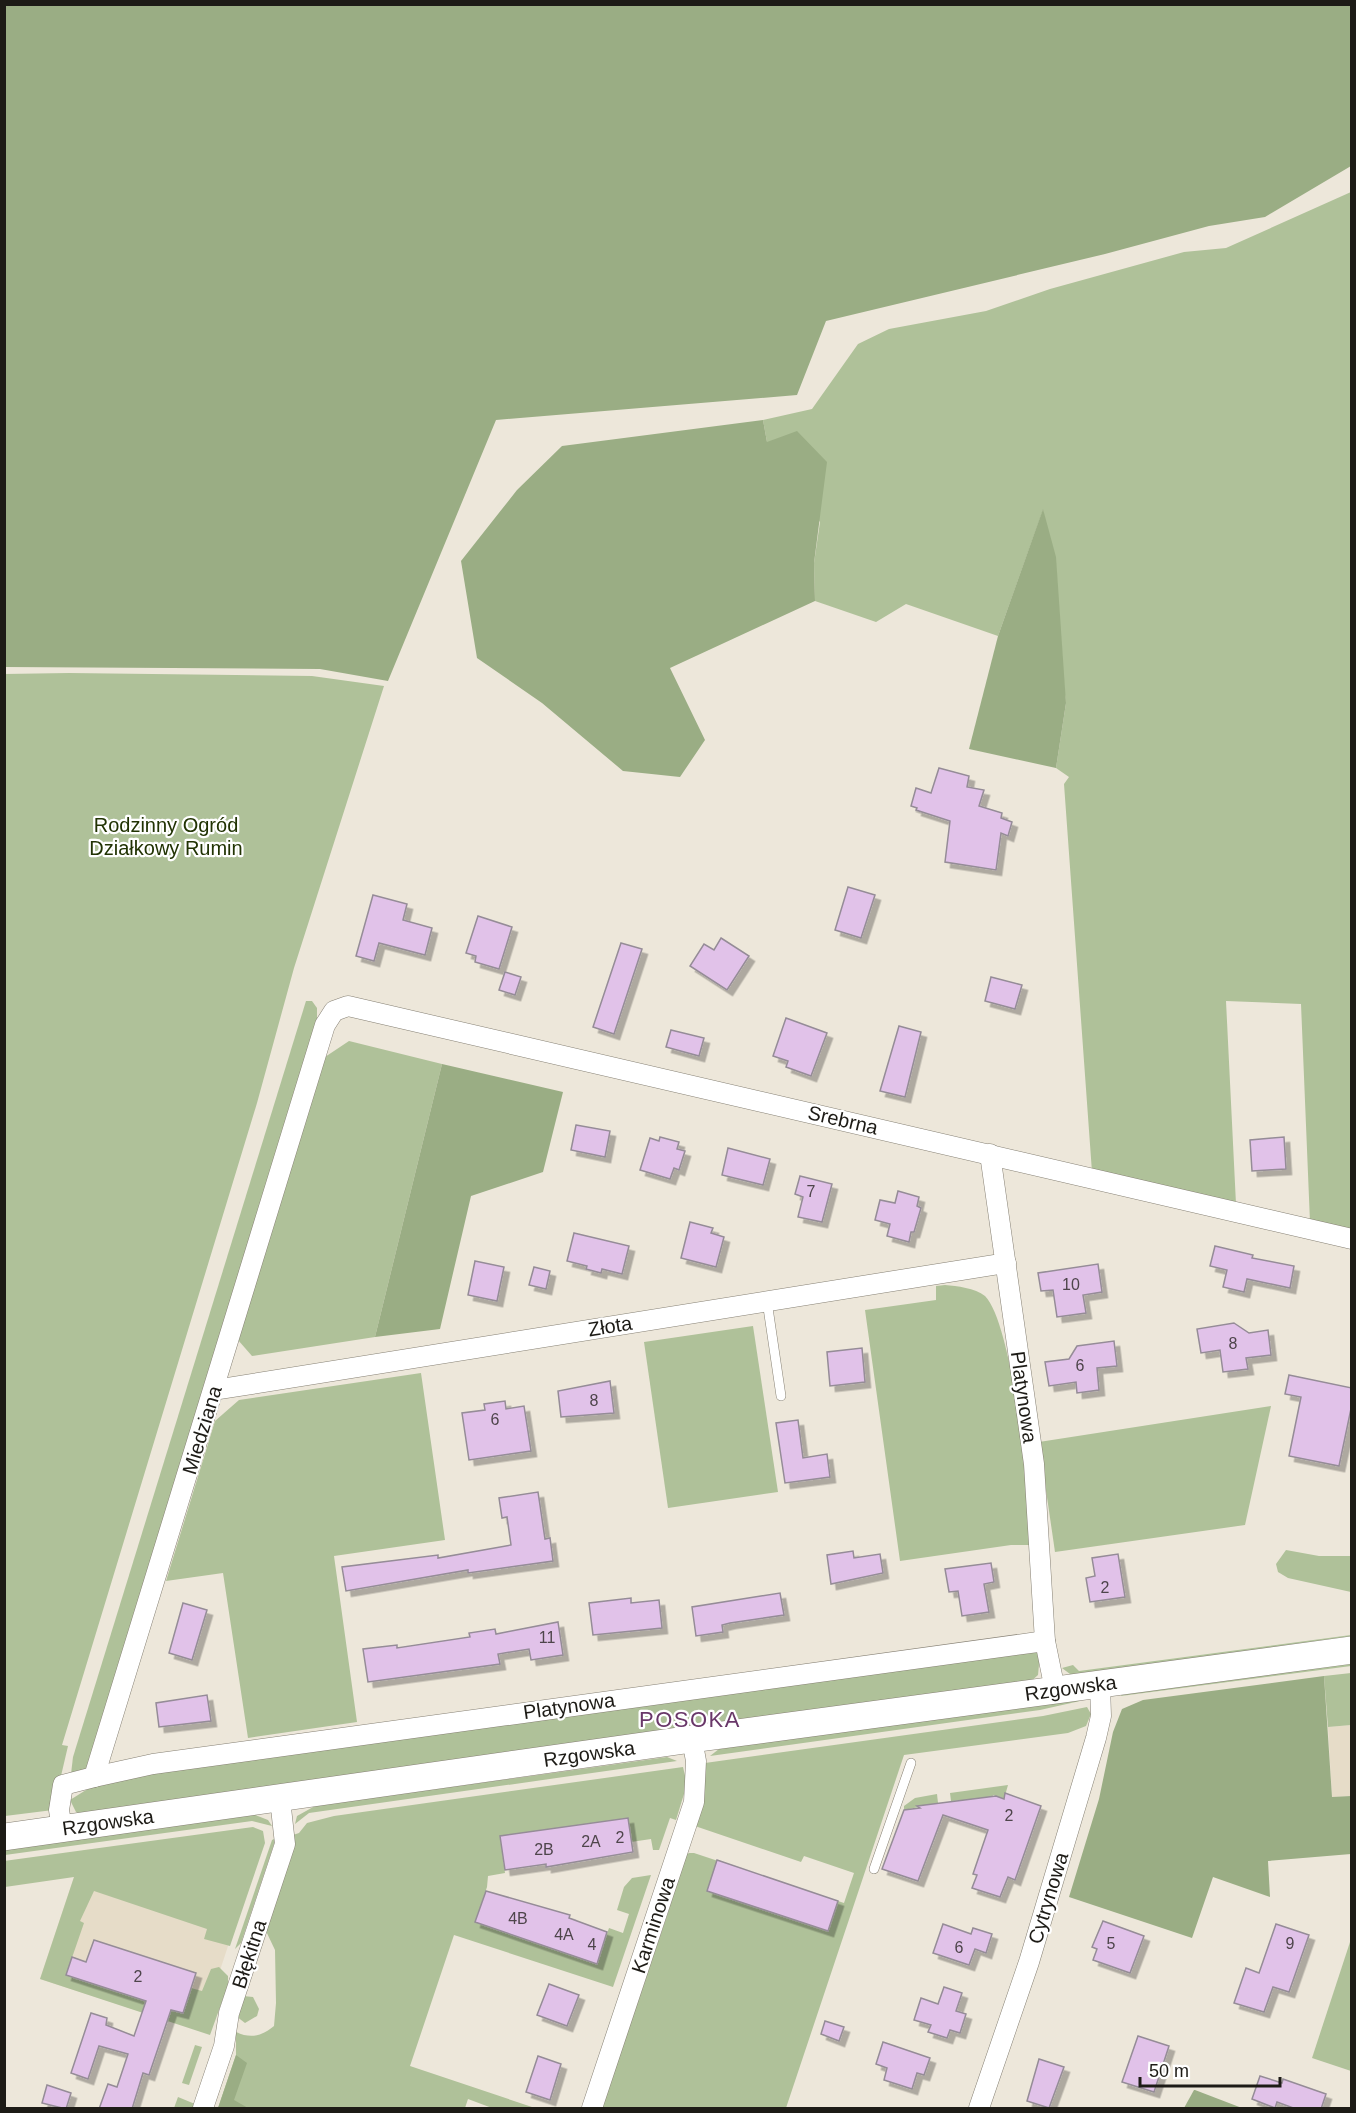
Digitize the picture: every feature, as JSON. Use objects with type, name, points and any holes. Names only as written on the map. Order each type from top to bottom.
[{"type":"street","name":"Srebrna","points":[[334,1011],[348,1006],[1352,1239]]},
{"type":"street","name":"Miedziana","points":[[94,1777],[325,1025],[334,1011]]},
{"type":"street","name":"Platynowa","points":[[990,1154],[1034,1464],[1045,1641],[1055,1690]]},
{"type":"street","name":"Złota","points":[[214,1390],[1006,1263]]},
{"type":"street","name":"Platynowa","points":[[94,1777],[153,1764],[1045,1641]]},
{"type":"street","name":"Rzgowska","points":[[4,1837],[692,1739],[1352,1650]]},
{"type":"street","name":"Cytrynowa","points":[[979,2109],[1029,1962],[1094,1748],[1101,1716],[1100,1684]]},
{"type":"street","name":"Karminowa","points":[[592,2109],[694,1802],[696,1761],[692,1739]]},
{"type":"street","points":[[62,1828],[59,1810],[63,1785],[94,1777]]},
{"type":"street","name":"Błękitna","points":[[203,2109],[224,2046],[229,2013],[285,1844],[280,1799]]},
{"type":"lane","points":[[767,1301],[781,1396]]},
{"type":"lane","points":[[874,1869],[911,1763]]},
{"type":"shaded area","points":[[1351,1725],[1351,1796],[1332,1797],[1328,1727]]},
{"type":"shaded area","points":[[262,1843],[200,2031],[40,1979],[83,1850]]},
{"type":"green space","points":[[4,5],[1351,5],[1351,166],[1265,217],[1209,226],[1105,254],[826,321],[797,395],[496,420],[388,681],[320,669],[5,667]]},
{"type":"green space","points":[[1351,192],[1351,1232],[1310,1222],[1301,1004],[1226,1001],[1236,1204],[1092,1172],[1064,784],[1069,777],[1056,768],[1066,703],[1043,510],[998,636],[906,604],[876,622],[815,601],[814,563],[820,522],[767,442],[763,420],[812,409],[858,344],[889,329],[986,311],[1050,289],[1184,252],[1226,248]]},
{"type":"green space","points":[[763,420],[767,442],[797,431],[827,462],[814,563],[815,601],[670,668],[705,740],[680,777],[623,771],[542,703],[477,658],[461,561],[517,490],[562,446]]},
{"type":"green space","points":[[1043,509],[1056,557],[1066,703],[1056,768],[969,749],[998,636]]},
{"type":"green space","name":"Rodzinny Ogród Działkowy Rumin","points":[[4,674],[312,676],[384,686],[294,968],[257,1103],[62,1745],[68,1746],[53,1810],[5,1816]]},
{"type":"green space","points":[[306,1001],[312,1001],[317,1008],[317,1021],[93,1758],[84,1771],[71,1774],[73,1757]]},
{"type":"green space","points":[[349,1041],[442,1064],[375,1337],[252,1356],[238,1340],[322,1059]]},
{"type":"green space","points":[[442,1064],[563,1092],[543,1172],[471,1196],[440,1329],[375,1337]]},
{"type":"green space","points":[[945,1285],[981,1293],[995,1313],[1004,1340],[1019,1414],[1035,1545],[1011,1545],[900,1561],[865,1310],[936,1300],[936,1286]]},
{"type":"green space","points":[[753,1326],[778,1492],[668,1508],[644,1342]]},
{"type":"green space","points":[[421,1373],[445,1540],[334,1556],[357,1722],[248,1738],[223,1573],[166,1581],[215,1421],[239,1400]]},
{"type":"green space","points":[[1271,1406],[1245,1525],[1055,1552],[1039,1442]]},
{"type":"green space","points":[[1286,1550],[1319,1556],[1351,1556],[1351,1592],[1288,1578],[1278,1572],[1276,1564]]},
{"type":"green space","points":[[1351,1635],[1351,1641],[1074,1677],[1062,1668],[1073,1665],[1079,1671]]},
{"type":"green space","points":[[1023,1646],[1040,1654],[1038,1675],[1029,1683],[86,1817],[76,1812],[70,1800],[94,1785],[181,1767]]},
{"type":"green space","points":[[1351,1662],[1351,1666],[1121,1696],[1122,1694]]},
{"type":"green space","points":[[1351,1673],[1351,1725],[1328,1727],[1324,1676]]},
{"type":"green space","points":[[1324,1676],[1332,1797],[1351,1796],[1351,1854],[1268,1861],[1270,1897],[1213,1877],[1192,1938],[1069,1897],[1099,1799],[1113,1732],[1122,1709],[1143,1700]]},
{"type":"green space","points":[[1074,1699],[1080,1701],[1040,1710],[710,1756],[719,1749]]},
{"type":"green space","points":[[1087,1707],[1091,1714],[1086,1726],[1068,1733],[904,1755],[786,2108],[602,2108],[668,1913],[683,1857],[694,1853],[790,1885],[780,1915],[827,1931],[838,1901],[844,1903],[854,1873],[804,1856],[801,1862],[692,1825],[705,1763],[1043,1716]]},
{"type":"green space","points":[[667,1757],[677,1761],[309,1813],[295,1824],[297,1816],[315,1806]]},
{"type":"green space","points":[[683,1767],[687,1784],[676,1820],[670,1818],[659,1850],[653,1850],[651,1839],[631,1842],[628,1818],[500,1836],[505,1873],[488,1876],[487,1887],[475,1922],[510,1931],[510,1934],[597,1963],[609,1928],[623,1933],[629,1914],[617,1910],[624,1887],[632,1878],[651,1875],[613,1987],[454,1935],[410,2066],[535,2108],[492,2108],[468,2099],[465,2108],[218,2108],[236,2055],[236,2032],[256,2035],[274,2026],[275,1950],[265,1929],[291,1858],[293,1835],[299,1833],[307,1823],[334,1816]]},
{"type":"green space","points":[[1008,1785],[1004,1799],[993,1795],[992,1799],[951,1801],[950,1793]]},
{"type":"green space","points":[[937,1794],[938,1803],[904,1810],[904,1806],[915,1798]]},
{"type":"green space","points":[[253,1814],[268,1820],[272,1826],[252,1821],[5,1855],[4,1849]]},
{"type":"green space","points":[[253,1827],[263,1831],[265,1843],[230,1946],[204,1939],[207,1929],[94,1891],[80,1921],[84,1923],[66,1975],[183,2013],[191,1988],[202,1991],[211,1969],[219,1967],[228,1976],[228,1985],[210,2035],[40,1979],[74,1877],[5,1887],[4,1861]]},
{"type":"green space","points":[[276,1838],[241,1943],[235,1949],[272,1840]]},
{"type":"green space","points":[[1351,1939],[1352,2071],[1312,2058]]},
{"type":"green space","points":[[243,1996],[253,1997],[259,2009],[257,2016],[245,2023],[236,2016]]},
{"type":"green space","points":[[195,2045],[202,2047],[189,2085],[182,2083]]},
{"type":"green space","points":[[236,2055],[247,2063],[234,2100],[248,2108],[218,2108]]},
{"type":"green space","points":[[1195,2090],[1242,2108],[1184,2108]]},
{"type":"green space","points":[[178,2097],[195,2104],[193,2108],[174,2108]]},
{"type":"building","points":[[939,768],[969,776],[967,787],[984,790],[979,806],[1002,813],[1001,818],[1012,822],[1008,836],[1001,833],[996,870],[945,862],[950,821],[916,810],[917,808],[911,806],[916,788],[931,793]]},
{"type":"building","points":[[848,887],[875,895],[861,938],[835,930]]},
{"type":"building","points":[[373,895],[407,904],[403,920],[432,928],[425,955],[379,943],[374,961],[356,956]]},
{"type":"building","points":[[478,916],[512,927],[499,969],[475,962],[476,956],[466,953]]},
{"type":"building","points":[[721,938],[749,956],[727,990],[690,966],[704,944],[714,950]]},
{"type":"building","points":[[621,943],[642,949],[614,1034],[593,1027]]},
{"type":"building","points":[[505,972],[521,977],[515,995],[499,990]]},
{"type":"building","points":[[991,977],[1022,985],[1015,1009],[985,1001]]},
{"type":"building","points":[[786,1018],[827,1033],[811,1076],[786,1067],[788,1061],[773,1056]]},
{"type":"building","points":[[899,1026],[921,1032],[905,1097],[880,1091]]},
{"type":"building","points":[[671,1030],[704,1038],[699,1056],[666,1047]]},
{"type":"building","points":[[576,1125],[610,1131],[605,1157],[571,1150]]},
{"type":"building","points":[[660,1137],[679,1142],[677,1149],[685,1151],[679,1170],[674,1168],[670,1179],[640,1170],[650,1138],[659,1141]]},
{"type":"building","points":[[1284,1137],[1286,1169],[1252,1171],[1250,1140]]},
{"type":"building","points":[[728,1148],[770,1159],[763,1185],[722,1175]]},
{"type":"building","points":[[800,1176],[832,1184],[822,1222],[798,1217],[803,1197],[795,1194]]},
{"type":"building","points":[[898,1191],[919,1197],[917,1206],[921,1208],[909,1242],[887,1236],[890,1224],[875,1220],[880,1200],[895,1203]]},
{"type":"building","points":[[690,1222],[713,1228],[711,1233],[724,1237],[716,1267],[681,1258]]},
{"type":"building","points":[[574,1233],[629,1246],[622,1274],[602,1269],[601,1273],[586,1269],[587,1266],[567,1261]]},
{"type":"building","points":[[1215,1246],[1253,1255],[1252,1258],[1294,1266],[1290,1288],[1247,1279],[1244,1292],[1223,1287],[1227,1270],[1210,1266]]},
{"type":"building","points":[[475,1261],[504,1267],[497,1301],[468,1295]]},
{"type":"building","points":[[1098,1264],[1102,1292],[1083,1295],[1086,1313],[1057,1317],[1053,1290],[1041,1291],[1038,1273]]},
{"type":"building","points":[[534,1267],[550,1271],[546,1289],[529,1285]]},
{"type":"building","points":[[1234,1323],[1249,1333],[1268,1330],[1271,1355],[1246,1358],[1248,1369],[1223,1372],[1220,1350],[1201,1353],[1197,1329]]},
{"type":"building","points":[[1114,1341],[1117,1366],[1097,1368],[1099,1390],[1077,1393],[1076,1382],[1049,1386],[1045,1362],[1069,1359],[1077,1346]]},
{"type":"building","points":[[862,1348],[865,1382],[830,1386],[827,1352]]},
{"type":"building","points":[[1289,1375],[1352,1388],[1352,1404],[1339,1466],[1289,1456],[1301,1397],[1285,1394]]},
{"type":"building","points":[[610,1381],[614,1413],[561,1417],[558,1391]]},
{"type":"building","points":[[505,1401],[506,1409],[524,1406],[531,1451],[469,1460],[462,1413],[485,1410],[484,1404]]},
{"type":"building","points":[[798,1420],[803,1458],[827,1454],[830,1477],[785,1483],[776,1423]]},
{"type":"building","points":[[538,1492],[545,1539],[550,1538],[553,1561],[468,1573],[468,1570],[346,1591],[342,1567],[438,1555],[438,1558],[511,1545],[507,1517],[502,1518],[499,1498]]},
{"type":"building","points":[[853,1551],[854,1558],[880,1554],[883,1573],[831,1584],[827,1555]]},
{"type":"building","points":[[1118,1554],[1125,1597],[1090,1602],[1086,1578],[1095,1576],[1092,1558]]},
{"type":"building","points":[[991,1563],[994,1582],[984,1584],[989,1612],[962,1616],[958,1591],[949,1592],[945,1569]]},
{"type":"building","points":[[780,1593],[784,1615],[730,1623],[722,1625],[723,1632],[696,1636],[692,1607]]},
{"type":"building","points":[[631,1598],[631,1603],[659,1600],[662,1628],[593,1635],[589,1603]]},
{"type":"building","points":[[183,1603],[207,1610],[192,1660],[169,1653]]},
{"type":"building","points":[[558,1622],[563,1655],[531,1660],[529,1649],[498,1654],[500,1664],[368,1682],[363,1649],[397,1645],[397,1648],[470,1637],[469,1633],[495,1629],[496,1634]]},
{"type":"building","points":[[207,1695],[211,1721],[159,1727],[156,1703]]},
{"type":"building","points":[[1005,1793],[1041,1806],[1015,1880],[1008,1877],[1000,1897],[972,1888],[977,1875],[973,1874],[988,1830],[943,1815],[918,1881],[882,1869],[904,1810],[920,1808],[917,1806],[996,1796],[1004,1799]]},
{"type":"building","points":[[628,1818],[633,1852],[546,1867],[546,1864],[505,1870],[500,1836]]},
{"type":"building","points":[[717,1860],[838,1901],[828,1931],[707,1891]]},
{"type":"building","points":[[486,1891],[570,1915],[569,1918],[607,1932],[597,1964],[475,1922]]},
{"type":"building","points":[[1103,1921],[1144,1936],[1130,1973],[1093,1960],[1097,1949],[1092,1947]]},
{"type":"building","points":[[943,1924],[971,1934],[973,1928],[992,1934],[986,1953],[975,1949],[969,1965],[933,1953]]},
{"type":"building","points":[[1276,1924],[1309,1935],[1289,1992],[1273,1987],[1264,2012],[1234,2003],[1246,1968],[1259,1973]]},
{"type":"building","points":[[94,1940],[196,1973],[183,2013],[171,2010],[149,2075],[143,2073],[132,2109],[99,2109],[108,2084],[117,2087],[128,2054],[99,2046],[88,2079],[71,2073],[91,2013],[107,2018],[106,2025],[134,2036],[146,2001],[66,1975],[72,1957],[86,1962]]},
{"type":"building","points":[[549,1984],[579,1995],[567,2026],[537,2015]]},
{"type":"building","points":[[944,1987],[962,1993],[956,2011],[966,2014],[960,2033],[950,2030],[947,2038],[928,2032],[931,2025],[914,2020],[921,1998],[938,2004]]},
{"type":"building","points":[[825,2021],[844,2027],[839,2041],[821,2034]]},
{"type":"building","points":[[1138,2036],[1169,2046],[1154,2092],[1122,2082]]},
{"type":"building","points":[[883,2042],[930,2058],[924,2075],[917,2073],[912,2089],[884,2080],[887,2068],[876,2064]]},
{"type":"building","points":[[538,2056],[561,2064],[550,2100],[526,2092]]},
{"type":"building","points":[[1039,2059],[1064,2067],[1049,2108],[1027,2101]]},
{"type":"building","points":[[1260,2076],[1282,2083],[1283,2079],[1326,2094],[1321,2109],[1296,2109],[1277,2102],[1275,2108],[1252,2099]]},
{"type":"building","points":[[47,2085],[71,2093],[66,2109],[42,2103]]},
{"type":"district","name":"POSOKA","points":[[690,1719]]}]
